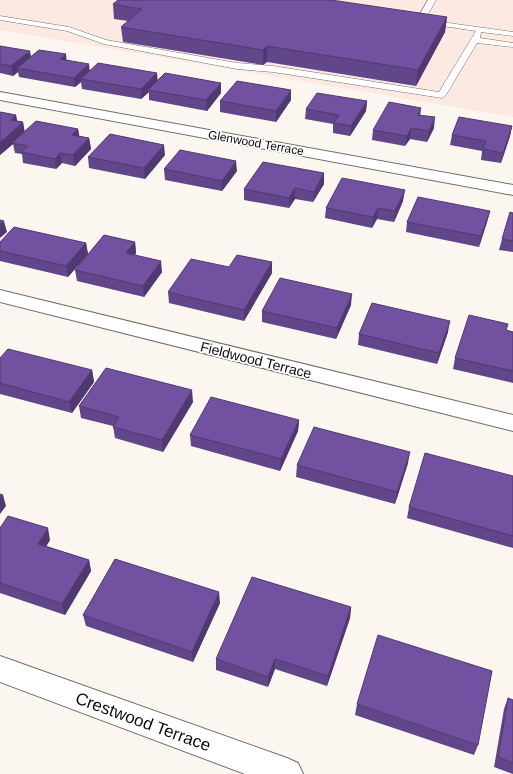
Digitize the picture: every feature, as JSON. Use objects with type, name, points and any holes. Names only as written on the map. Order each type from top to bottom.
[{"type":"street","name":"Glenwood Terrace","points":[[0,96],[513,190]]},
{"type":"street","name":"Fieldwood Terrace","points":[[0,296],[513,423]]},
{"type":"street","name":"Crestwood Terrace","points":[[0,669],[287,774]]},
{"type":"lane","points":[[432,0],[417,20],[513,34]]},
{"type":"lane","points":[[0,18],[70,29],[104,42],[229,64],[273,69],[442,95],[480,29]]},
{"type":"lane","points":[[475,40],[513,45]]},
{"type":"shaded area","points":[[0,0],[513,0],[513,117],[0,30]]},
{"type":"building","points":[[118,0],[331,0],[447,17],[418,70],[267,46],[263,50],[121,27],[142,9],[113,4]]},
{"type":"building","points":[[0,46],[30,51],[11,66],[0,64]]},
{"type":"building","points":[[39,50],[66,54],[60,59],[89,64],[74,78],[17,68]]},
{"type":"building","points":[[98,63],[157,73],[141,89],[81,79]]},
{"type":"building","points":[[165,73],[221,83],[206,100],[148,90]]},
{"type":"building","points":[[237,81],[291,90],[276,111],[220,101]]},
{"type":"building","points":[[317,93],[367,101],[351,126],[334,123],[339,115],[306,109]]},
{"type":"building","points":[[389,102],[421,108],[418,115],[435,117],[429,131],[411,128],[407,136],[373,130]]},
{"type":"building","points":[[0,112],[16,115],[11,120],[23,122],[0,143]]},
{"type":"building","points":[[459,117],[512,126],[503,153],[483,149],[486,141],[452,135]]},
{"type":"building","points":[[36,121],[78,129],[72,135],[89,138],[73,155],[60,153],[55,159],[21,152],[28,146],[12,143]]},
{"type":"building","points":[[110,134],[164,145],[144,168],[88,157]]},
{"type":"building","points":[[180,150],[236,161],[222,181],[164,169]]},
{"type":"building","points":[[263,162],[324,173],[314,192],[295,188],[289,198],[244,189]]},
{"type":"building","points":[[342,178],[405,190],[395,211],[378,208],[373,217],[326,208]]},
{"type":"building","points":[[418,197],[490,211],[481,236],[407,222]]},
{"type":"building","points":[[510,212],[513,213],[513,241],[502,239]]},
{"type":"building","points":[[14,227],[86,243],[66,266],[0,251],[0,242]]},
{"type":"building","points":[[104,235],[135,242],[126,253],[161,261],[143,286],[75,270]]},
{"type":"building","points":[[237,255],[272,262],[244,310],[168,292],[191,259],[229,267]]},
{"type":"building","points":[[280,278],[352,294],[337,328],[262,311]]},
{"type":"building","points":[[372,303],[450,321],[439,353],[359,334]]},
{"type":"building","points":[[469,315],[508,324],[506,330],[513,332],[513,371],[455,358]]},
{"type":"building","points":[[8,349],[92,370],[69,402],[0,383],[0,358]]},
{"type":"building","points":[[106,368],[192,390],[162,440],[113,427],[119,417],[79,406]]},
{"type":"building","points":[[211,397],[299,420],[281,459],[190,435]]},
{"type":"building","points":[[314,427],[410,452],[397,492],[297,465]]},
{"type":"building","points":[[425,453],[513,476],[513,536],[409,507]]},
{"type":"building","points":[[8,516],[48,528],[38,544],[89,560],[62,604],[0,583],[0,528]]},
{"type":"building","points":[[115,559],[219,592],[192,652],[83,615]]},
{"type":"building","points":[[252,577],[351,607],[328,676],[275,659],[268,677],[216,659]]},
{"type":"building","points":[[378,635],[492,671],[478,745],[357,704]]},
{"type":"building","points":[[508,698],[513,700],[513,763],[498,757]]}]
